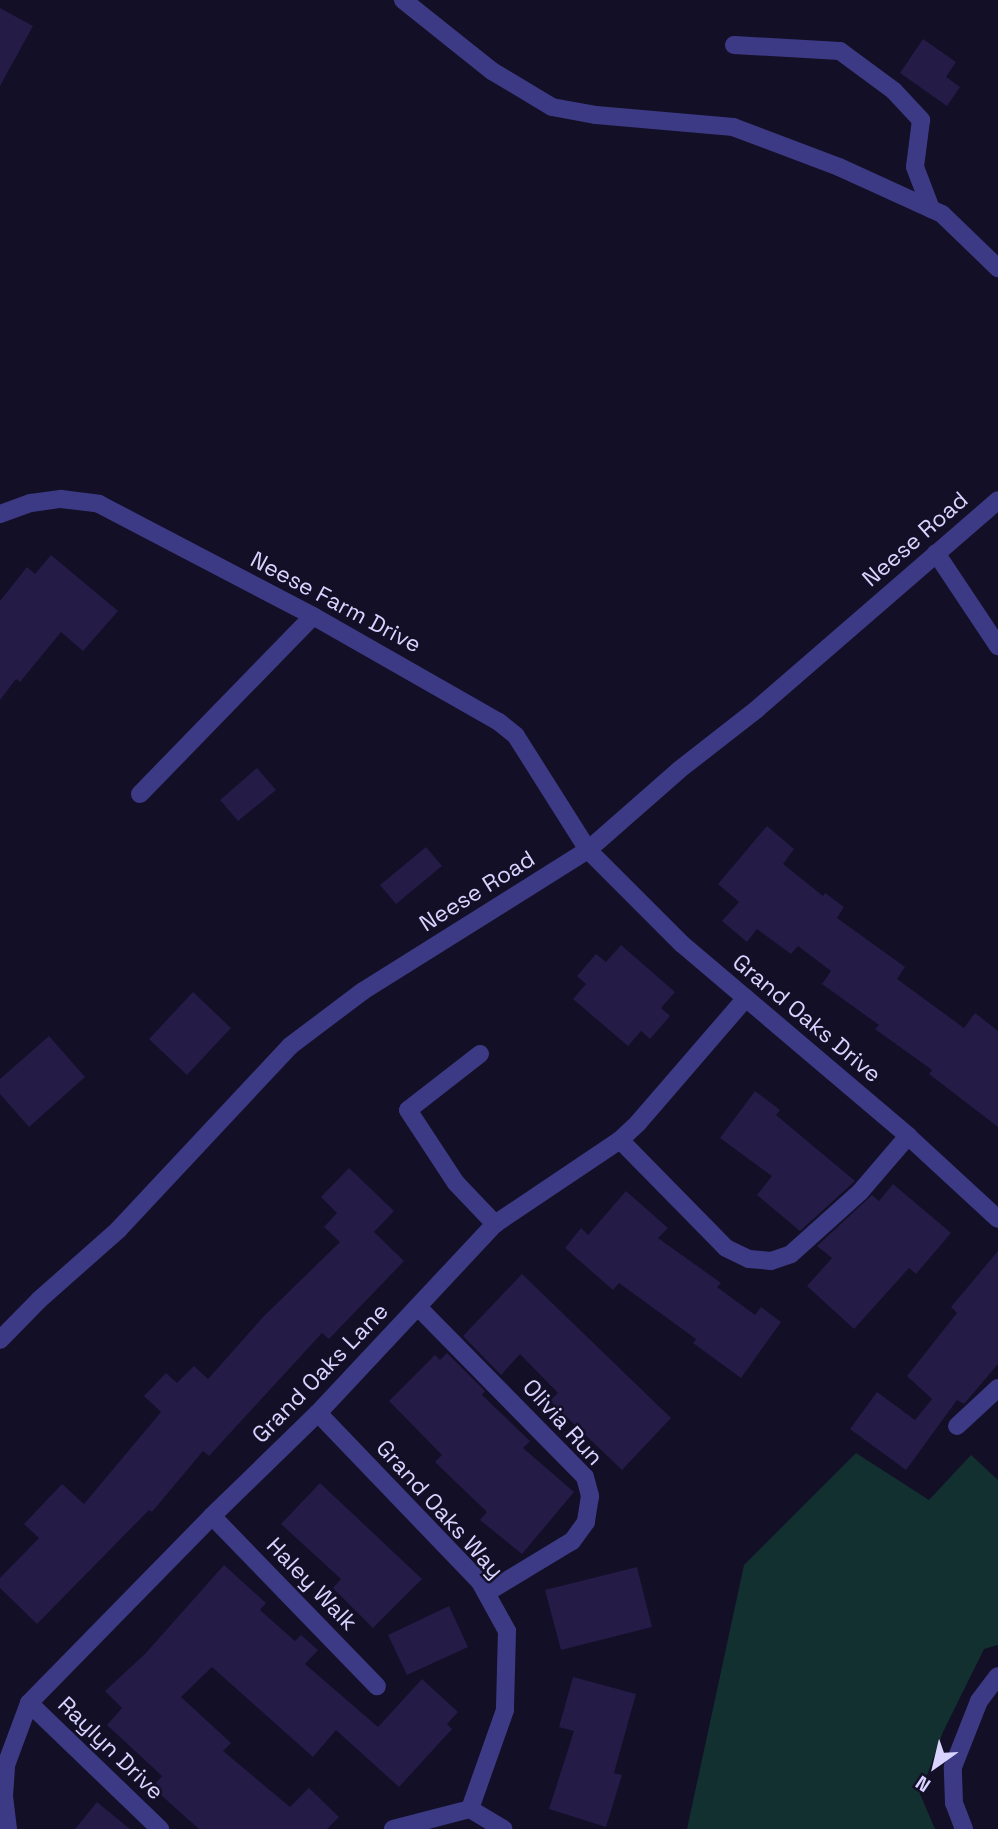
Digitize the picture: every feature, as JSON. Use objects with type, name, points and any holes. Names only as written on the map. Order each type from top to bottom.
[{"type":"street","points":[[403,0],[492,71],[552,107],[596,115],[733,127],[839,167],[942,214],[998,268]]},
{"type":"street","points":[[734,45],[840,51],[894,91],[921,120],[915,167],[931,209]]},
{"type":"street","name":"Neese Farm Drive","points":[[0,514],[31,503],[61,499],[99,504],[313,616],[471,704],[516,736],[587,850]]},
{"type":"street","name":"Neese Road","points":[[0,1340],[39,1300],[118,1230],[290,1046],[363,991],[587,850],[679,770],[757,709],[998,500]]},
{"type":"street","points":[[936,553],[998,646]]},
{"type":"street","points":[[140,794],[313,616]]},
{"type":"street","name":"Grand Oaks Drive","points":[[587,850],[682,944],[908,1136],[998,1219]]},
{"type":"street","name":"Grand Oaks Lane","points":[[8,1829],[4,1796],[6,1765],[29,1703],[212,1516],[318,1413],[495,1224],[620,1140],[638,1123],[746,998]]},
{"type":"street","points":[[480,1054],[408,1110],[456,1183],[495,1224]]},
{"type":"street","points":[[620,1140],[726,1248],[749,1259],[771,1261],[790,1254],[860,1192],[908,1136]]},
{"type":"street","name":"Olivia Run","points":[[418,1307],[585,1476],[590,1496],[586,1522],[572,1541],[486,1593]]},
{"type":"street","points":[[957,1426],[998,1388]]},
{"type":"street","name":"Grand Oaks Way","points":[[318,1413],[480,1582],[508,1630],[505,1710],[470,1809]]},
{"type":"street","name":"Haley Walk","points":[[212,1516],[377,1686]]},
{"type":"street","points":[[964,1829],[954,1802],[953,1767],[979,1701],[998,1676]]},
{"type":"street","name":"Raylyn Drive","points":[[29,1703],[160,1829]]},
{"type":"street","points":[[393,1829],[470,1809],[503,1829]]},
{"type":"green space","points":[[856,1453],[929,1500],[971,1455],[998,1480],[998,1645],[984,1649],[943,1732],[920,1794],[935,1829],[687,1829],[744,1565]]},
{"type":"building","points":[[0,8],[33,26],[0,86]]},
{"type":"building","points":[[923,39],[956,62],[946,77],[960,87],[947,106],[900,73]]},
{"type":"building","points":[[51,555],[118,611],[83,651],[61,632],[20,682],[16,679],[0,700],[0,601],[27,567],[35,574]]},
{"type":"building","points":[[257,768],[276,790],[238,821],[220,800]]},
{"type":"building","points":[[767,826],[794,849],[783,864],[823,896],[825,893],[844,907],[837,918],[905,967],[897,979],[964,1028],[975,1013],[998,1031],[998,1127],[929,1074],[932,1070],[875,1029],[879,1025],[822,984],[831,971],[798,946],[791,954],[757,929],[747,942],[722,921],[739,902],[718,884]]},
{"type":"building","points":[[426,847],[442,866],[396,904],[380,885]]},
{"type":"building","points":[[621,945],[675,992],[661,1008],[670,1016],[650,1039],[641,1031],[628,1046],[573,999],[586,984],[577,976],[596,954],[606,962]]},
{"type":"building","points":[[193,992],[231,1028],[187,1075],[149,1039]]},
{"type":"building","points":[[49,1036],[85,1077],[29,1127],[0,1094],[0,1079]]},
{"type":"building","points":[[755,1091],[780,1110],[776,1115],[855,1181],[800,1231],[757,1195],[772,1176],[720,1138]]},
{"type":"building","points":[[349,1168],[394,1211],[374,1232],[404,1261],[329,1339],[322,1333],[209,1456],[203,1451],[152,1512],[149,1510],[37,1624],[0,1588],[0,1578],[39,1538],[24,1524],[62,1484],[84,1504],[161,1412],[144,1396],[166,1373],[177,1383],[194,1366],[208,1379],[263,1317],[340,1242],[324,1227],[337,1213],[321,1197]]},
{"type":"building","points":[[893,1184],[951,1233],[916,1274],[909,1268],[854,1329],[807,1286],[832,1258],[817,1246],[872,1195],[879,1201]]},
{"type":"building","points":[[626,1191],[668,1228],[658,1238],[721,1283],[717,1287],[755,1315],[761,1307],[781,1322],[741,1378],[693,1343],[696,1339],[619,1283],[613,1290],[565,1248],[581,1228],[588,1235]]},
{"type":"building","points":[[998,1251],[998,1364],[964,1404],[957,1400],[906,1470],[850,1429],[877,1392],[915,1420],[932,1399],[907,1376],[957,1313],[951,1307]]},
{"type":"building","points":[[522,1274],[671,1418],[622,1470],[550,1401],[558,1393],[520,1354],[501,1375],[463,1336]]},
{"type":"building","points":[[447,1353],[485,1391],[482,1395],[530,1441],[523,1448],[574,1492],[522,1554],[480,1520],[487,1512],[435,1462],[442,1455],[389,1401],[435,1355],[440,1360]]},
{"type":"building","points":[[320,1483],[422,1579],[373,1628],[333,1588],[341,1579],[281,1524]]},
{"type":"building","points":[[224,1565],[266,1603],[260,1610],[295,1641],[301,1635],[318,1650],[305,1664],[378,1727],[422,1679],[458,1712],[447,1724],[452,1729],[399,1787],[336,1730],[313,1757],[212,1667],[181,1697],[231,1743],[223,1751],[290,1807],[309,1788],[339,1817],[327,1829],[199,1829],[152,1787],[162,1776],[107,1725],[122,1708],[105,1691],[145,1654]]},
{"type":"building","points":[[637,1567],[652,1627],[561,1650],[545,1590]]},
{"type":"building","points":[[449,1606],[468,1647],[407,1675],[388,1635]]},
{"type":"building","points":[[573,1677],[636,1694],[614,1773],[622,1775],[606,1827],[549,1809],[574,1731],[559,1727]]},
{"type":"building","points":[[97,1802],[130,1829],[75,1829]]}]
